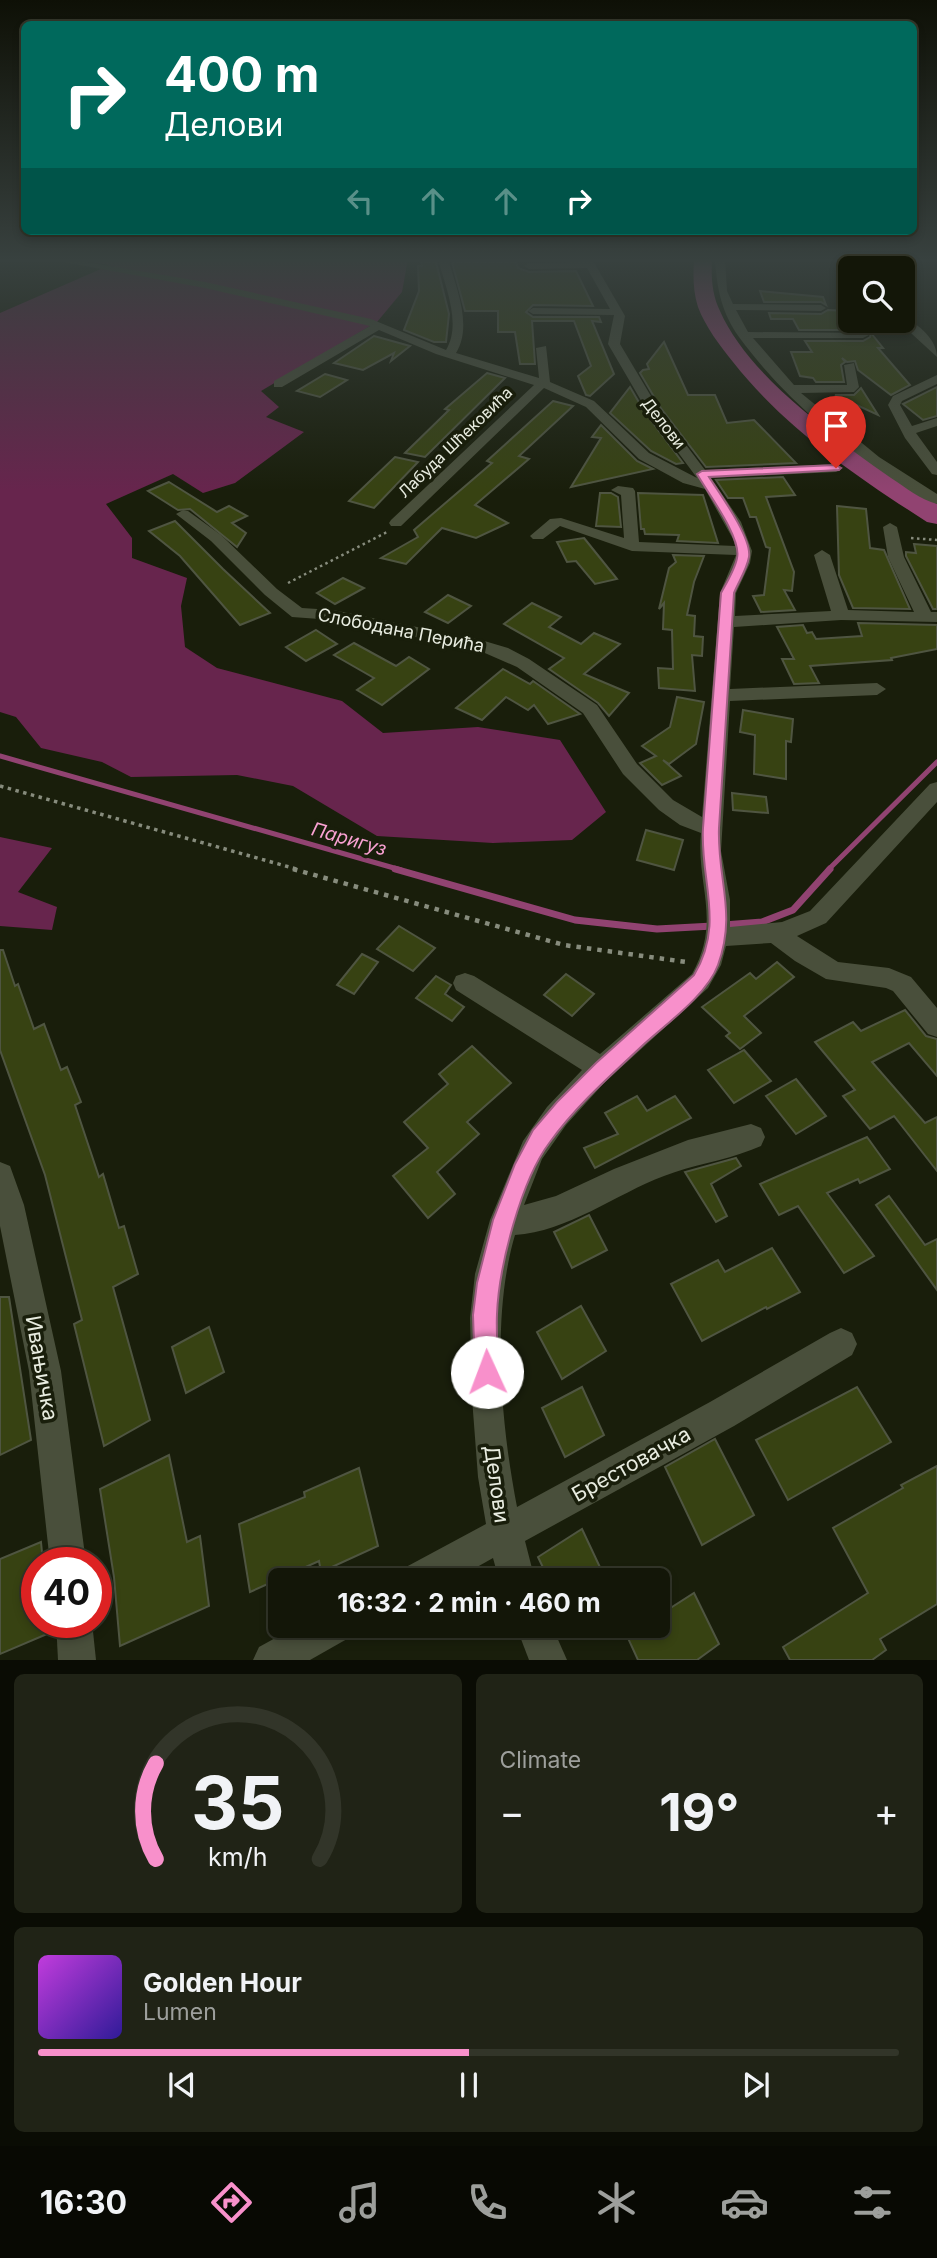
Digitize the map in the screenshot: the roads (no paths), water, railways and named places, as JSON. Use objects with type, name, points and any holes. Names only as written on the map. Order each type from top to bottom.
[{"type":"street","points":[[278,384],[359,336]]},
{"type":"street","points":[[406,336],[449,355],[543,383],[590,404],[643,456],[688,480],[836,468]]},
{"type":"street","points":[[449,355],[453,351],[455,336]]},
{"type":"street","name":"Делови","points":[[514,1568],[504,1534],[490,1447],[485,1315],[488,1283],[504,1220],[522,1172],[540,1137],[603,1070],[700,981],[709,965],[718,934],[719,900],[710,851],[711,828],[728,593],[744,551],[736,530],[706,480],[641,394],[614,344],[616,336]]},
{"type":"street","points":[[744,336],[790,389],[864,452],[937,500]]},
{"type":"street","points":[[920,336],[936,352]]},
{"type":"street","points":[[542,348],[546,377],[543,383]]},
{"type":"street","points":[[790,389],[850,389],[853,387],[850,365]]},
{"type":"street","points":[[937,379],[894,402],[908,431],[937,471]]},
{"type":"street","name":"Лабуда Шћековића","points":[[396,523],[543,383]]},
{"type":"street","points":[[908,431],[937,422]]},
{"type":"street","points":[[618,490],[628,491],[632,546]]},
{"type":"street","name":"Слободана Перића","points":[[183,514],[216,538],[271,592],[298,613],[333,615],[481,645],[513,657],[590,709],[630,769],[666,805],[687,820],[711,828]]},
{"type":"street","points":[[538,536],[555,522],[561,522],[632,546],[744,551]]},
{"type":"street","points":[[891,532],[903,574],[931,616]]},
{"type":"street","points":[[822,555],[841,615]]},
{"type":"street","points":[[726,622],[841,615],[931,616]]},
{"type":"street","points":[[722,695],[877,689]]},
{"type":"street","points":[[718,934],[776,934],[801,927],[818,917],[937,789]]},
{"type":"street","points":[[776,934],[834,972],[847,976],[889,978],[902,984],[937,1026]]},
{"type":"street","points":[[465,983],[603,1070]]},
{"type":"street","points":[[504,1220],[521,1222],[539,1217],[628,1177],[688,1154],[734,1144],[751,1137]]},
{"type":"street","name":"Ивањичка","points":[[0,1176],[10,1205],[45,1371],[66,1547]]},
{"type":"street","name":"Брестовачка","points":[[441,1568],[841,1344]]},
{"type":"street","points":[[75,1638],[77,1660]]},
{"type":"street","points":[[272,1660],[312,1638]]},
{"type":"street","points":[[539,1638],[548,1660]]},
{"type":"waterway","points":[[725,336],[756,377],[812,429],[842,453],[937,516]]},
{"type":"waterway","name":"Паригуз","points":[[0,756],[401,870]]},
{"type":"waterway","name":"Паригуз","points":[[828,870],[937,762]]},
{"type":"waterway","name":"Паригуз","points":[[395,869],[575,920],[657,929],[713,926]]},
{"type":"waterway","name":"Паригуз","points":[[724,925],[762,922],[793,910],[830,869]]}]
